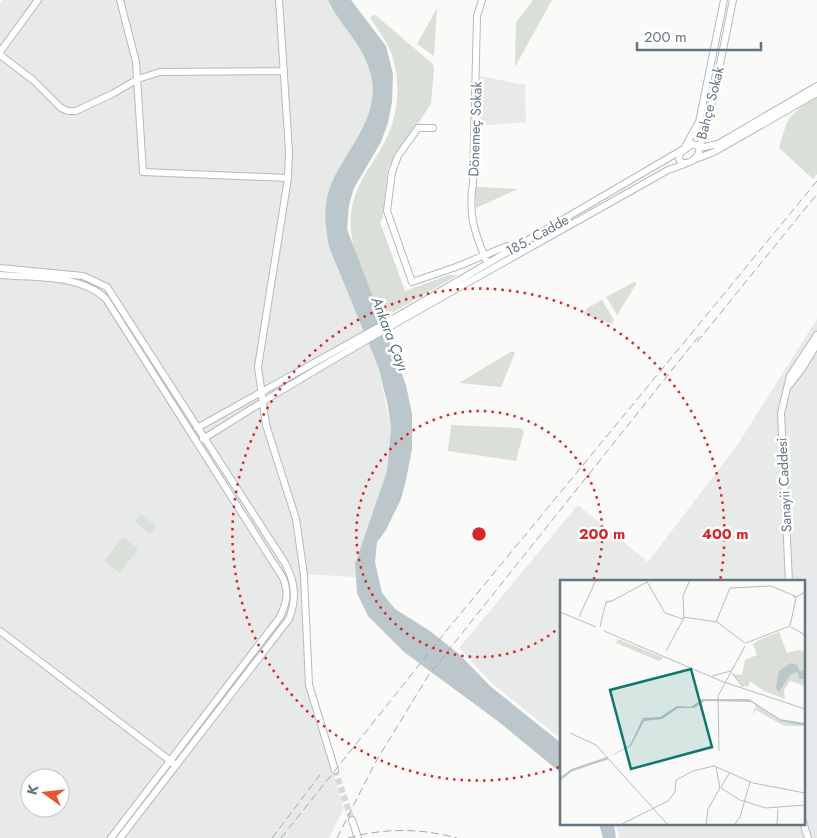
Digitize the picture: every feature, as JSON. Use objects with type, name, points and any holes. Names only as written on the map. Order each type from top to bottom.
[{"type":"street","points":[[38,0],[0,54],[33,80],[61,108],[68,111],[76,110],[114,94],[138,79],[168,71],[284,71]]},
{"type":"street","points":[[120,0],[138,79],[143,172],[288,178]]},
{"type":"street","points":[[279,0],[289,151],[288,178],[260,342],[258,367],[261,402],[266,425],[296,519],[304,575],[309,685],[335,770]]},
{"type":"street","name":"Dönemeç Sokak","points":[[482,0],[477,16],[473,183],[470,202],[472,224],[488,263]]},
{"type":"street","name":"Bahçe Sokak","points":[[683,149],[700,122],[724,0]]},
{"type":"street","name":"Bahçe Sokak","points":[[693,160],[698,154],[704,138],[716,89],[733,0]]},
{"type":"street","points":[[685,164],[679,159],[683,149],[692,144],[699,148],[718,144],[817,86]]},
{"type":"street","name":"185. Cadde","points":[[392,323],[668,170],[714,152],[817,93]]},
{"type":"street","points":[[433,128],[418,128],[398,156],[392,172],[387,212],[412,282],[485,256],[507,246],[514,247]]},
{"type":"street","name":"185. Cadde","points":[[392,323],[514,247],[622,187],[683,149]]},
{"type":"street","points":[[0,268],[83,276],[106,288],[291,575],[295,586],[293,608],[288,619],[173,764],[111,838]]},
{"type":"street","points":[[0,274],[78,282],[97,290],[106,298],[283,578],[287,590],[286,603],[280,617],[120,838]]},
{"type":"street","points":[[203,438],[392,323]]},
{"type":"street","name":"Sanayii Caddesi","points":[[789,580],[781,414],[790,376],[817,335]]},
{"type":"street","points":[[197,428],[260,392],[360,341]]},
{"type":"street","name":"Sanayii Caddesi","points":[[786,388],[802,369],[817,344]]},
{"type":"street","points":[[0,631],[173,764]]},
{"type":"street","points":[[352,820],[358,838]]},
{"type":"street","points":[[804,825],[808,838]]},
{"type":"shaded area","points":[[3,0],[328,0],[365,56],[371,74],[373,99],[367,122],[338,171],[330,189],[325,227],[329,247],[378,366],[391,429],[387,471],[355,564],[356,577],[301,574],[305,682],[344,808],[329,838],[0,838],[0,4]]},
{"type":"shaded area","points":[[328,0],[351,0],[386,46],[393,74],[392,102],[388,123],[381,142],[354,188],[349,205],[347,229],[406,385],[412,414],[412,449],[401,499],[386,530],[377,542],[375,562],[382,593],[395,609],[430,631],[460,655],[490,686],[560,742],[560,772],[499,722],[404,652],[368,616],[357,593],[355,564],[387,471],[391,429],[388,406],[378,366],[329,247],[326,232],[325,217],[330,187],[367,118],[373,88],[367,62]]},
{"type":"shaded area","points":[[533,0],[552,0],[515,67],[516,22]]},
{"type":"shaded area","points":[[437,8],[434,56],[417,44]]},
{"type":"shaded area","points":[[374,14],[433,64],[434,69],[431,104],[388,168],[383,217],[380,222],[405,291],[449,275],[458,275],[383,318],[371,294],[355,253],[351,226],[351,214],[358,189],[385,141],[394,118],[396,106],[396,70],[386,42],[370,18]]},
{"type":"shaded area","points":[[480,76],[525,85],[526,122],[476,126]]},
{"type":"shaded area","points":[[817,97],[817,174],[813,179],[779,148],[790,117]]},
{"type":"shaded area","points":[[475,188],[518,189],[476,208]]},
{"type":"shaded area","points":[[634,282],[637,283],[617,315],[606,297]]},
{"type":"shaded area","points":[[602,300],[614,320],[612,324],[584,315],[587,308]]},
{"type":"shaded area","points":[[817,319],[817,838],[619,838],[616,826],[804,826],[804,580],[560,580],[560,738],[493,684],[459,648],[578,505],[648,562],[738,444]]},
{"type":"shaded area","points":[[512,351],[515,353],[501,387],[459,383]]},
{"type":"shaded area","points":[[451,425],[521,428],[524,431],[516,461],[448,451]]},
{"type":"shaded area","points":[[141,514],[156,526],[150,534],[135,522]]},
{"type":"shaded area","points":[[123,537],[138,549],[120,573],[104,561]]},
{"type":"shaded area","points":[[600,826],[614,826],[616,838],[603,838]]},
{"type":"tunnel","points":[[335,770],[352,820]]},
{"type":"railway","points":[[281,838],[447,630],[817,181]]},
{"type":"railway","points":[[697,342],[817,194]]},
{"type":"railway","points":[[337,838],[375,763],[428,676],[699,336]]},
{"type":"railway","points":[[272,838],[320,775]]},
{"type":"railway","points":[[348,838],[375,832],[402,830],[429,832],[457,838]]},
{"type":"water label","name":"Ankara Çayı","points":[[390,334]]}]
